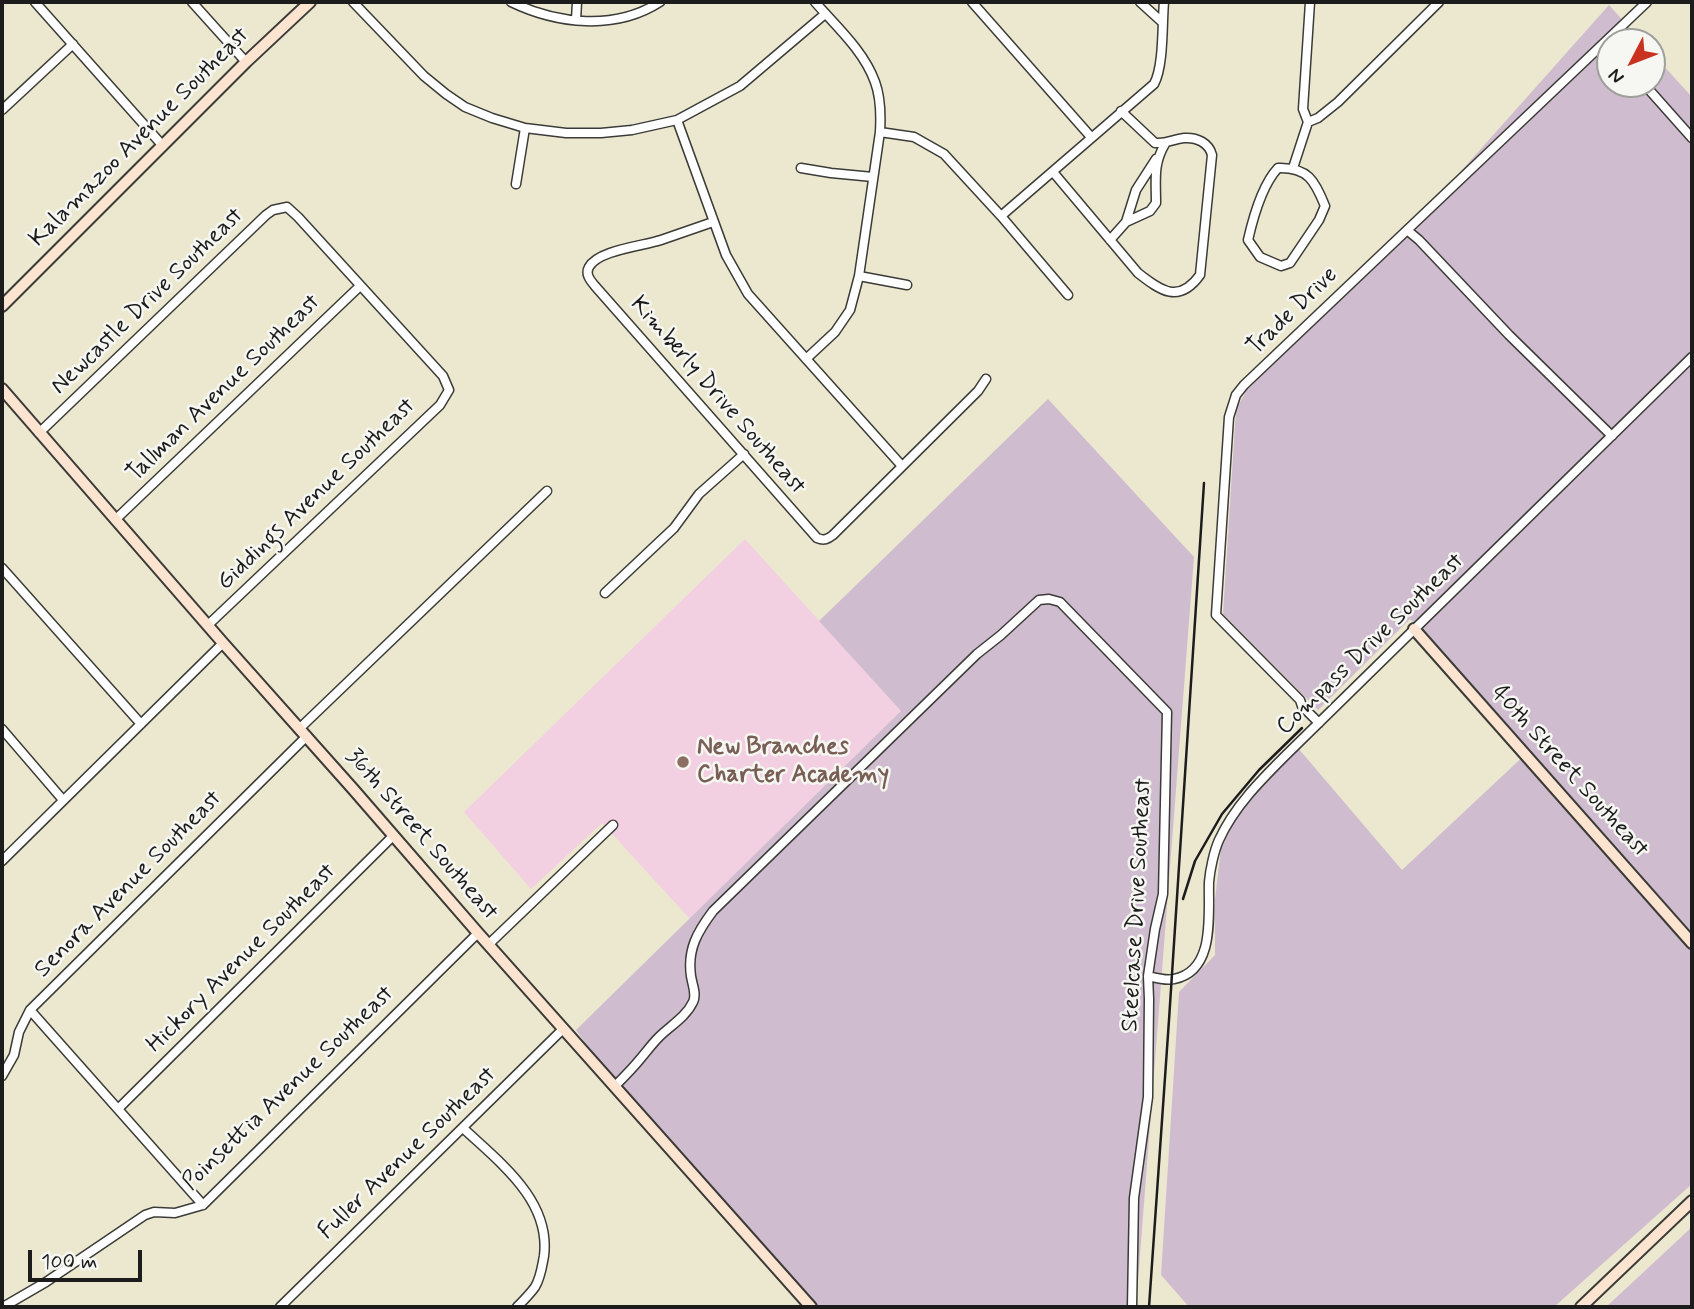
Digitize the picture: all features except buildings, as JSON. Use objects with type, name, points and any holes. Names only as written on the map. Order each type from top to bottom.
[{"type":"street","points":[[35,2],[163,146]]},
{"type":"street","points":[[192,2],[246,62]]},
{"type":"street","name":"Kalamazoo Avenue Southeast","points":[[2,306],[246,62],[310,2]]},
{"type":"street","points":[[353,2],[424,76],[465,107],[526,128],[566,133],[632,130],[677,120],[740,86],[825,14]]},
{"type":"street","points":[[511,2],[551,17],[576,20],[624,17],[660,2]]},
{"type":"street","points":[[576,20],[577,2]]},
{"type":"street","points":[[806,359],[835,332],[850,310],[856,293],[880,132],[881,108],[876,83],[866,64],[856,48],[815,2]]},
{"type":"street","points":[[972,2],[1091,137]]},
{"type":"street","points":[[1140,2],[1162,22]]},
{"type":"street","points":[[1001,216],[1154,83],[1158,77],[1164,2]]},
{"type":"street","points":[[1293,168],[1308,122],[1303,109],[1310,2]]},
{"type":"street","points":[[1308,122],[1318,118],[1338,102],[1439,2]]},
{"type":"street","name":"Trade Drive","points":[[1623,28],[1647,2]]},
{"type":"street","points":[[2,110],[74,44]]},
{"type":"street","name":"Trade Drive","points":[[1319,723],[1302,706],[1300,700],[1216,615],[1232,405],[1244,385],[1523,118],[1596,55]]},
{"type":"street","points":[[1656,98],[1692,138]]},
{"type":"street","points":[[1053,172],[1138,272],[1155,286],[1167,292],[1181,292],[1194,285],[1200,275],[1211,149],[1198,140],[1185,138],[1155,144],[1121,111]]},
{"type":"street","points":[[677,120],[726,255],[748,294],[902,466],[978,391],[986,379]]},
{"type":"street","points":[[516,184],[526,128]]},
{"type":"street","points":[[880,132],[914,137],[944,155],[1001,216],[1068,295]]},
{"type":"street","points":[[1126,222],[1136,190],[1165,144]]},
{"type":"street","points":[[1110,240],[1126,222],[1150,211],[1156,203],[1158,156]]},
{"type":"street","points":[[801,168],[873,177]]},
{"type":"street","points":[[1278,168],[1293,168],[1310,177],[1325,206],[1319,220],[1290,263],[1280,266],[1260,257],[1248,240],[1270,177],[1278,168]]},
{"type":"street","name":"Newcastle Drive Southeast","points":[[39,433],[273,210],[287,207],[298,216],[359,286]]},
{"type":"street","name":"Kimberly Drive Southeast","points":[[713,222],[658,241],[612,252],[591,263],[588,274],[595,286],[821,540],[833,535],[902,466]]},
{"type":"street","points":[[1407,230],[1612,436]]},
{"type":"street","points":[[859,276],[907,285]]},
{"type":"street","name":"Giddings Avenue Southeast","points":[[208,625],[440,405],[449,390],[443,376],[359,286]]},
{"type":"street","name":"Tallman Avenue Southeast","points":[[115,520],[359,286]]},
{"type":"street","name":"Compass Drive Southeast","points":[[1148,976],[1172,980],[1189,974],[1197,965],[1205,949],[1210,912],[1209,880],[1217,842],[1238,807],[1319,723],[1692,357]]},
{"type":"street","name":"36th Street Southeast","points":[[2,389],[478,933],[811,1307]]},
{"type":"street","points":[[605,593],[674,528],[699,494],[744,454]]},
{"type":"street","name":"Senora Avenue Southeast","points":[[2,1076],[14,1055],[19,1032],[30,1010],[303,732],[547,491]]},
{"type":"street","points":[[2,568],[141,724]]},
{"type":"street","name":"Steelcase Drive Southeast","points":[[615,1086],[659,1037],[686,1012],[695,999],[691,965],[695,938],[701,925],[713,911],[977,654],[1039,600],[1049,599],[1060,603],[1167,712],[1163,894],[1148,976],[1148,1097],[1134,1198],[1132,1307]]},
{"type":"street","name":"40th Street Southeast","points":[[1415,629],[1692,943]]},
{"type":"street","points":[[2,861],[223,643]]},
{"type":"street","points":[[2,729],[63,800]]},
{"type":"street","points":[[489,944],[613,825]]},
{"type":"street","name":"Hickory Avenue Southeast","points":[[118,1109],[393,835]]},
{"type":"street","name":"Poinsettia Avenue Southeast","points":[[3,1307],[46,1282],[145,1215],[155,1212],[176,1213],[202,1205],[478,933]]},
{"type":"street","points":[[30,1010],[202,1205]]},
{"type":"street","name":"Fuller Avenue Southeast","points":[[280,1307],[563,1029]]},
{"type":"street","points":[[463,1128],[524,1189],[542,1224],[545,1245],[542,1271],[535,1287],[517,1307]]},
{"type":"street","points":[[1581,1307],[1692,1201]]},
{"type":"shaded area","points":[[1609,5],[1630,28],[1596,28],[1596,98],[1666,98],[1666,68],[1692,97],[1692,1184],[1554,1307],[1189,1307],[1161,1275],[1179,992],[1215,955],[1215,899],[1221,848],[1235,820],[1260,785],[1298,748],[1402,870],[1530,750],[1410,619],[1318,710],[1223,614],[1236,409],[1247,390],[1397,243]]},
{"type":"shaded area","points":[[1048,399],[1194,557],[1136,1307],[816,1307],[615,1086],[576,1030],[901,711],[819,621]]},
{"type":"shaded area","name":"New Branches Charter Academy","points":[[745,539],[901,711],[690,919],[602,823],[531,889],[464,812]]},
{"type":"shaded area","points":[[1692,1227],[1692,1307],[1606,1307]]},
{"type":"railway","points":[[1149,1307],[1204,483]]},
{"type":"railway","points":[[1183,899],[1195,861],[1222,814],[1259,770],[1302,728]]},
{"type":"place","name":"New Branches Charter Academy","points":[[683,762]]}]
